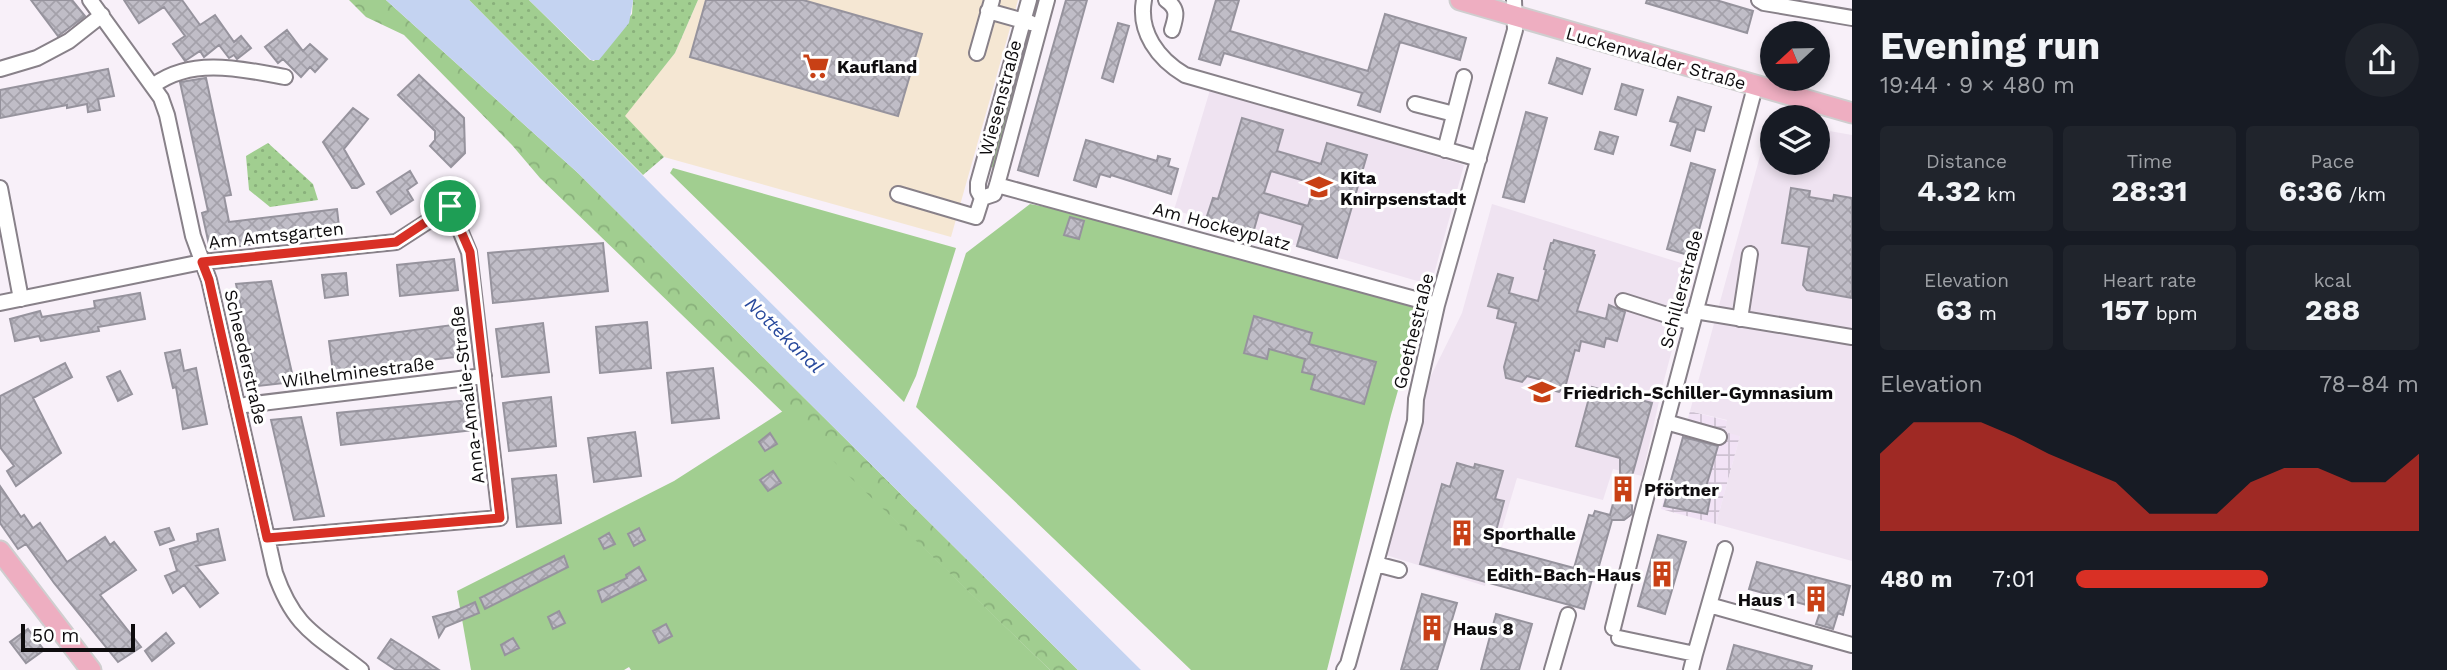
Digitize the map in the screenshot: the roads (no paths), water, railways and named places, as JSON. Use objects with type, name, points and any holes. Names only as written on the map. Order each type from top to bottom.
[{"type":"main road","name":"Luckenwalder Straße","points":[[1460,0],[1514,8],[1755,87],[1852,113]]},
{"type":"main road","points":[[0,551],[91,670]]},
{"type":"street","name":"Scheederstraße","points":[[90,0],[154,85],[167,115],[194,236],[209,280],[267,538],[283,596],[295,617],[306,629],[361,670]]},
{"type":"street","name":"Wiesenstraße","points":[[898,194],[976,216],[982,198],[978,183],[1029,0]]},
{"type":"street","name":"Wiesenstraße","points":[[997,185],[1047,0]]},
{"type":"street","points":[[1144,0],[1142,14],[1148,36],[1168,64],[1185,75],[1479,159]]},
{"type":"street","points":[[1166,0],[1176,12],[1172,30]]},
{"type":"street","points":[[1759,0],[1852,18]]},
{"type":"street","points":[[977,53],[990,5],[1040,25]]},
{"type":"street","name":"Goethestraße","points":[[1344,670],[1348,664],[1415,421],[1416,399],[1437,305],[1515,30],[1514,8]]},
{"type":"street","points":[[0,69],[37,58],[69,41],[102,15]]},
{"type":"street","points":[[154,85],[167,75],[206,68],[234,68],[285,77]]},
{"type":"street","points":[[1445,150],[1464,77]]},
{"type":"street","name":"Schillerstraße","points":[[1695,654],[1616,633],[1645,501],[1755,87]]},
{"type":"street","points":[[1415,104],[1454,114]]},
{"type":"street","points":[[982,198],[994,194],[997,185]]},
{"type":"street","name":"Am Hockeyplatz","points":[[997,185],[1437,305]]},
{"type":"street","points":[[0,188],[21,299]]},
{"type":"street","name":"Am Amtsgarten","points":[[0,303],[202,262],[396,242],[464,198]]},
{"type":"street","name":"Anna-Amalie-Straße","points":[[267,538],[500,518],[470,252],[450,206]]},
{"type":"street","points":[[1740,319],[1750,254]]},
{"type":"street","points":[[1623,301],[1694,317],[1740,319],[1852,337]]},
{"type":"street","name":"Wilhelminestraße","points":[[237,406],[484,376]]},
{"type":"street","points":[[1666,422],[1719,437]]},
{"type":"street","points":[[1690,670],[1726,549]]},
{"type":"street","points":[[1376,564],[1399,570]]},
{"type":"street","points":[[1709,605],[1852,645]]},
{"type":"street","points":[[1552,670],[1568,615]]},
{"type":"water","name":"Nottekanal","points":[[386,0],[469,0],[1141,670],[1078,670],[578,173]]},
{"type":"water","points":[[529,0],[633,1],[629,23],[599,60],[591,60]]},
{"type":"place","name":"Kaufland","points":[[816,66]]},
{"type":"place","name":"Kita Knirpsenstadt","points":[[1319,187]]},
{"type":"place","name":"Friedrich-Schiller-Gymnasium","points":[[1542,392]]},
{"type":"place","name":"Pförtner","points":[[1623,489]]},
{"type":"place","name":"Sporthalle","points":[[1462,533]]},
{"type":"place","name":"Edith-Bach-Haus","points":[[1662,574]]},
{"type":"place","name":"Haus 1","points":[[1816,599]]},
{"type":"place","name":"Haus 8","points":[[1432,628]]}]
